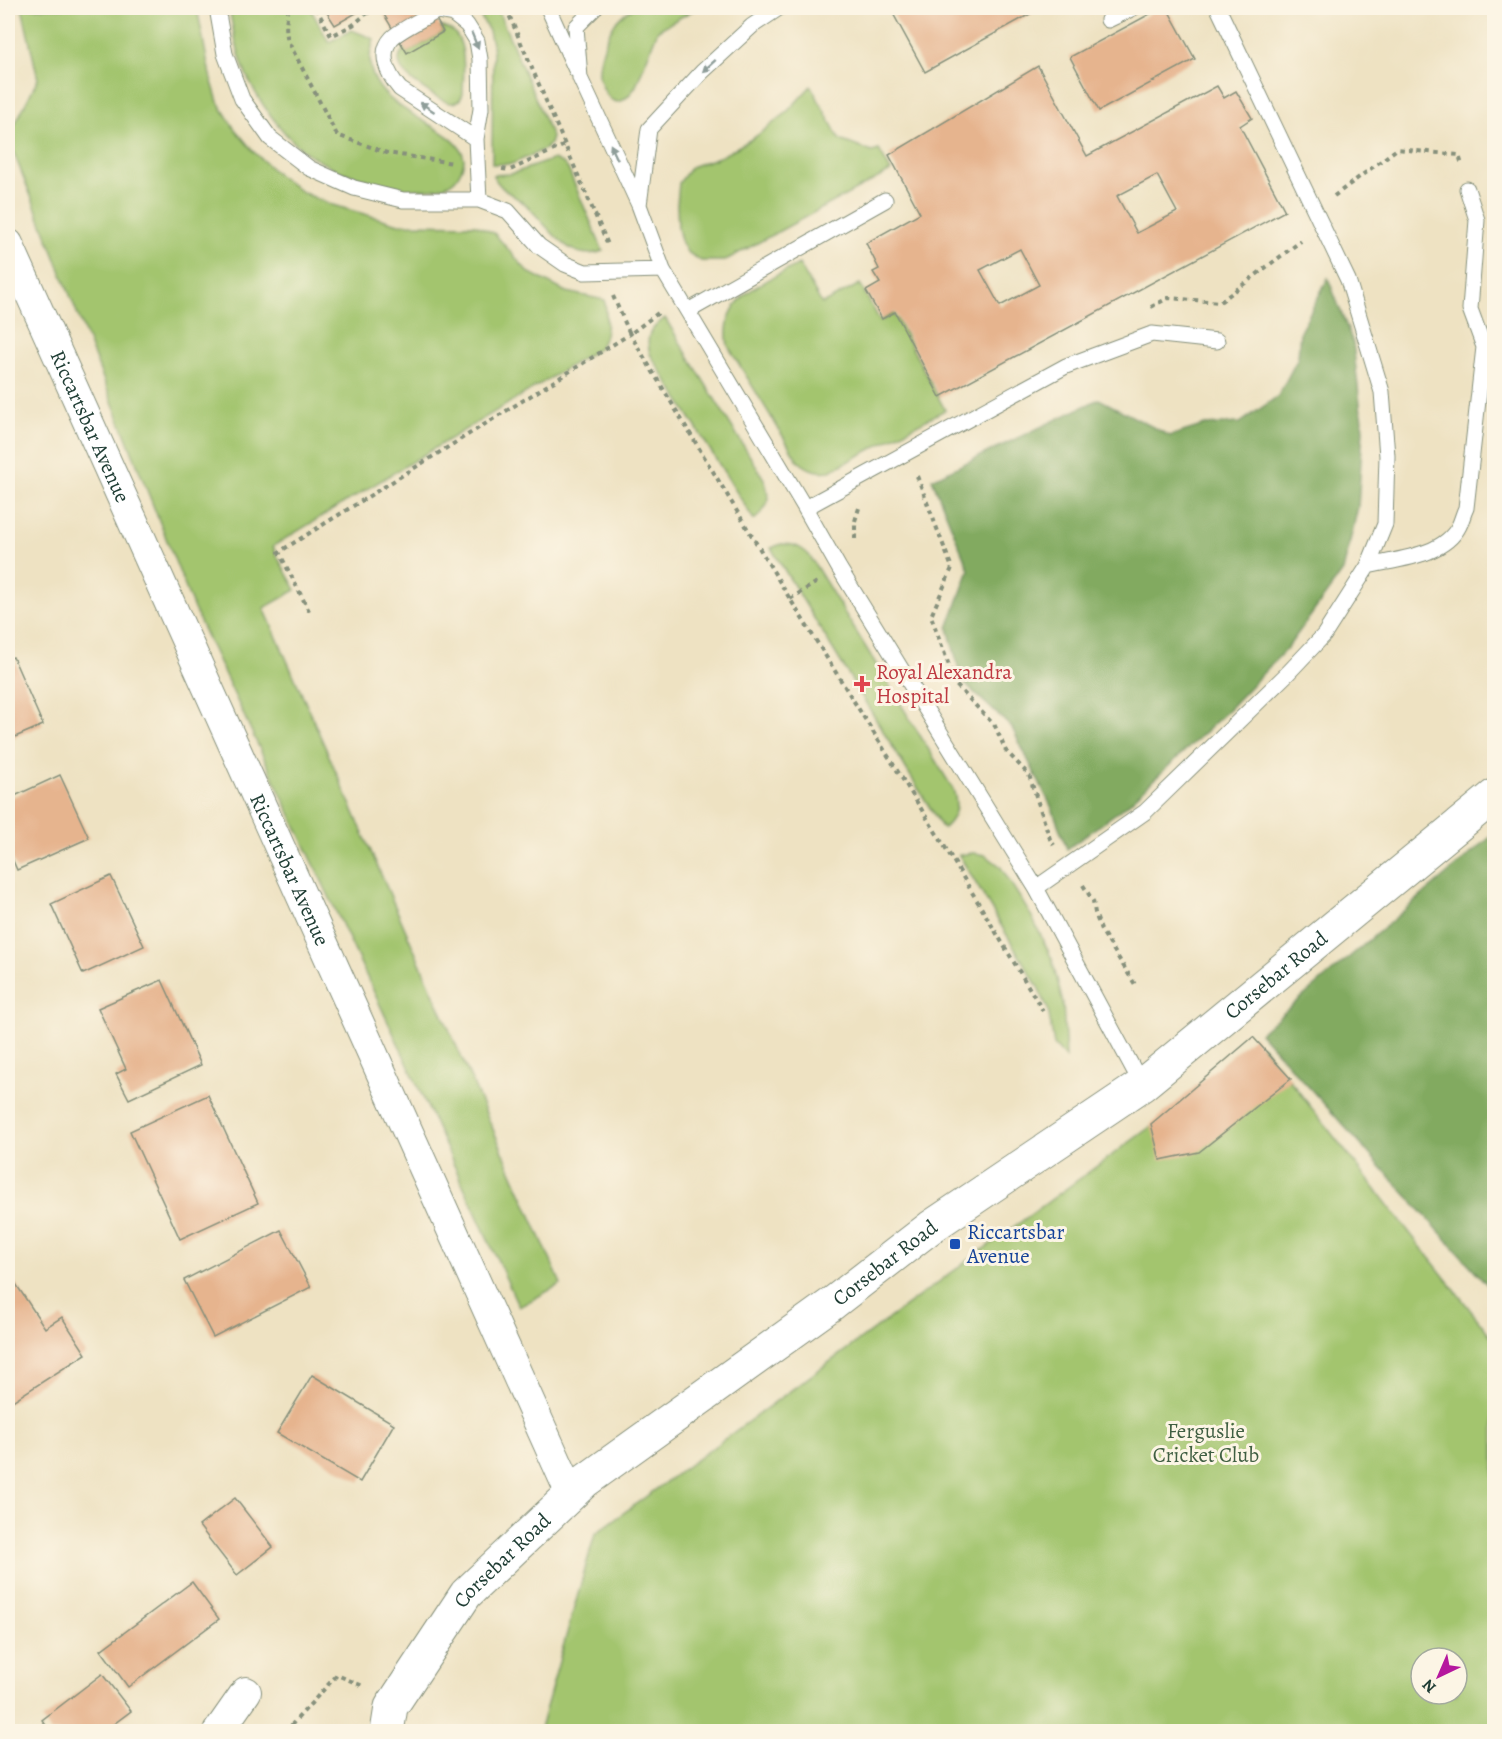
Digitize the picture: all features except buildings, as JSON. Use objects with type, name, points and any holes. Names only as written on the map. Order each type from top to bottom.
[{"type":"main road","name":"Corsebar Road","points":[[391,1717],[466,1594],[585,1481],[833,1303],[931,1227],[1142,1085],[1494,796]]},
{"type":"street","name":"Riccartsbar Avenue","points":[[8,244],[571,1494]]},
{"type":"street","points":[[218,1731],[246,1692]]},
{"type":"lane","points":[[217,8],[225,54],[242,99],[270,138],[309,168],[354,188],[403,200],[479,200],[508,211],[539,246],[565,264],[585,272],[663,270]]},
{"type":"lane","points":[[548,8],[639,205],[663,270],[839,568],[1036,888],[1142,1085]]},
{"type":"lane","points":[[580,78],[576,27],[595,8]]},
{"type":"lane","points":[[752,26],[757,8]]},
{"type":"lane","points":[[639,205],[649,129],[702,72],[752,26],[778,8]]},
{"type":"lane","points":[[1108,20],[1132,8]]},
{"type":"lane","points":[[1036,888],[1145,812],[1288,673],[1324,635],[1368,566],[1385,524],[1387,456],[1382,392],[1348,280],[1218,8]]},
{"type":"lane","points":[[476,139],[400,89],[390,78],[385,63],[386,48],[392,38],[437,11],[453,14],[467,26],[477,41],[480,59],[481,109],[476,139],[479,200]]},
{"type":"lane","points":[[1368,566],[1427,553],[1444,544],[1458,527],[1466,508],[1484,347],[1470,309],[1477,220],[1467,189]]},
{"type":"lane","points":[[688,311],[885,200]]},
{"type":"lane","points":[[805,508],[1066,366],[1152,334],[1217,341]]},
{"type":"path","points":[[316,8],[331,36],[353,25],[378,8]]},
{"type":"path","points":[[506,8],[565,145]]},
{"type":"path","points":[[1315,210],[1397,149],[1459,155],[1467,189]]},
{"type":"path","points":[[1148,308],[1168,298],[1220,302],[1322,225]]},
{"type":"path","points":[[309,611],[279,552],[630,334],[1043,1011]]},
{"type":"path","points":[[915,470],[952,568],[931,616],[956,685],[995,726],[1006,751],[1029,775],[1050,839],[1093,900],[1101,930],[1136,986]]},
{"type":"path","points":[[790,599],[863,553],[854,537],[855,521],[860,507],[866,501]]},
{"type":"path","points":[[285,1731],[337,1676],[391,1717]]},
{"type":"green space","points":[[22,8],[197,8],[210,75],[218,102],[234,128],[254,152],[277,174],[302,192],[329,204],[399,224],[476,225],[494,233],[528,272],[566,292],[605,300],[606,332],[598,349],[273,546],[296,590],[264,608],[561,1284],[519,1307],[194,609],[8,138],[38,79]]},
{"type":"green space","points":[[229,8],[310,8],[329,42],[352,30],[374,39],[370,58],[374,79],[385,94],[400,106],[448,136],[459,147],[464,159],[460,172],[452,182],[439,188],[406,188],[369,181],[342,172],[307,153],[278,125],[251,84],[240,58]]},
{"type":"green space","points":[[485,8],[497,8],[552,137],[545,149],[512,164],[492,164],[493,48],[489,31],[479,14]]},
{"type":"green space","points":[[634,8],[697,8],[658,30],[636,86],[628,97],[615,102],[603,88],[599,77],[600,62],[606,40],[616,22]]},
{"type":"green space","points":[[441,27],[457,36],[463,54],[463,94],[460,100],[453,103],[442,100],[412,81],[399,62],[400,55],[405,48],[407,53],[443,32]]},
{"type":"green space","points":[[811,86],[840,140],[872,152],[879,150],[891,171],[724,261],[701,261],[687,252],[678,228],[679,183],[691,167],[722,156],[755,137],[785,114]]},
{"type":"green space","points":[[554,159],[568,169],[603,251],[591,254],[580,253],[570,248],[560,241],[527,206],[500,185],[493,175],[511,174]]},
{"type":"green space","points":[[799,264],[822,304],[860,284],[880,321],[894,314],[945,410],[830,471],[813,470],[798,461],[728,346],[727,329],[730,315],[737,303],[759,285]]},
{"type":"green space","points":[[1328,278],[1353,343],[1363,430],[1358,507],[1343,571],[1288,647],[1222,716],[1127,805],[1067,849],[1052,808],[1012,728],[962,681],[948,628],[969,570],[932,479],[1099,399],[1170,436],[1205,425],[1240,423],[1278,396],[1298,358],[1300,332]]},
{"type":"green space","points":[[665,318],[764,479],[768,492],[766,507],[754,520],[650,354],[648,342],[650,333]]},
{"type":"green space","points":[[781,544],[796,546],[809,555],[953,789],[956,801],[955,811],[943,829],[771,548]]},
{"type":"green space","points":[[1494,834],[1494,1292],[1260,1033]]},
{"type":"green space","points":[[973,853],[985,855],[1000,866],[1032,917],[1052,959],[1063,1003],[1066,1058],[1054,1045],[1048,1009],[1038,987],[959,855]]},
{"type":"green space","name":"Ferguslie Cricket Club","points":[[1262,1045],[1494,1340],[1494,1731],[539,1732],[595,1534]]},
{"type":"place","name":"Royal Alexandra Hospital","points":[[862,684]]},
{"type":"place","name":"Riccartsbar Avenue","points":[[955,1244]]}]
